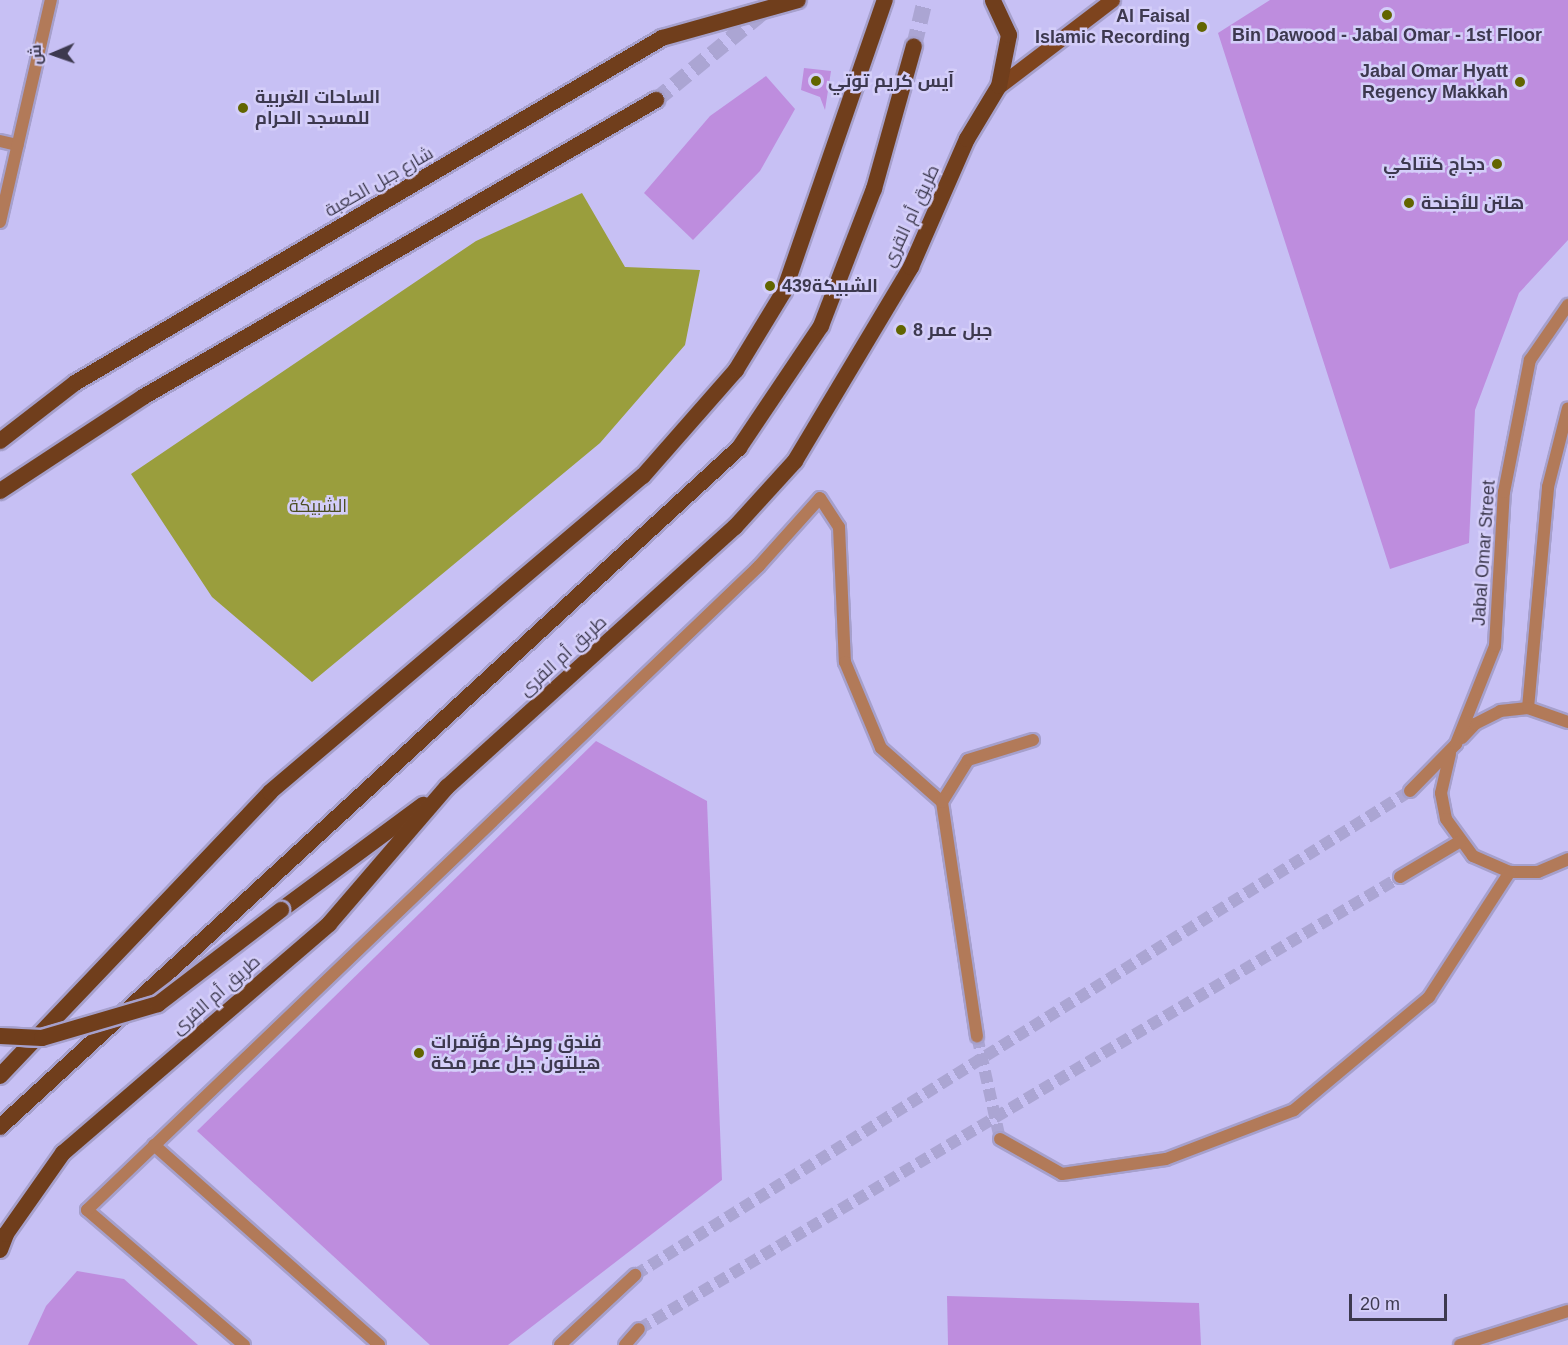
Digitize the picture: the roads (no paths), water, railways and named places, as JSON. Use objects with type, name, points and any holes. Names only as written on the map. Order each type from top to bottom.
[{"type":"highway","name":"شارع جبل الكعبة","points":[[0,441],[75,383],[662,38],[798,0]]},
{"type":"highway","points":[[0,1076],[270,792],[643,476],[736,370],[784,291],[885,0]]},
{"type":"highway","name":"طريق أم القرى","points":[[0,1250],[6,1234],[63,1153],[328,924],[447,787],[735,527],[795,461],[911,267],[968,139],[999,86],[1009,35],[993,0]]},
{"type":"highway","name":"طريق أم القرى","points":[[0,1127],[739,448],[821,326],[874,189],[914,46]]},
{"type":"highway","points":[[0,491],[143,397],[656,100]]},
{"type":"highway","points":[[0,1036],[42,1038],[158,1004],[447,787]]},
{"type":"main road","points":[[999,86],[1113,0]]},
{"type":"street","points":[[0,222],[51,0]]},
{"type":"street","points":[[0,141],[18,145]]},
{"type":"street","name":"Jabal Omar Street","points":[[1410,791],[1456,744],[1495,646],[1504,492],[1530,360],[1568,305]]},
{"type":"street","points":[[1528,708],[1548,487],[1568,408]]},
{"type":"street","points":[[244,1345],[87,1209],[759,566],[820,498],[839,527],[845,662],[881,748],[942,802]]},
{"type":"street","points":[[1568,722],[1528,708],[1500,711],[1475,724],[1456,744],[1444,767],[1441,793],[1446,819],[1459,842],[1482,862],[1510,872],[1538,872],[1568,859]]},
{"type":"street","points":[[976,1036],[942,802],[968,760],[1033,740]]},
{"type":"street","points":[[1400,877],[1459,842]]},
{"type":"street","points":[[1000,1139],[1062,1174],[1166,1159],[1294,1110],[1429,997],[1510,872]]},
{"type":"street","points":[[154,1145],[379,1345]]},
{"type":"street","points":[[560,1345],[635,1275]]},
{"type":"street","points":[[1460,1345],[1568,1311]]},
{"type":"street","points":[[625,1345],[639,1329]]},
{"type":"tunnel","points":[[914,46],[925,0]]},
{"type":"tunnel","points":[[656,100],[768,8]]},
{"type":"tunnel","points":[[635,1275],[1410,791]]},
{"type":"tunnel","points":[[639,1329],[1400,877]]},
{"type":"tunnel","points":[[977,1036],[1000,1139]]},
{"type":"place","name":"Bin Dawood - Jabal Omar - 1st Floor","points":[[1387,15]]},
{"type":"place","name":"Al Faisal Islamic Recording","points":[[1202,27]]},
{"type":"place","name":"آيس كريم توتي","points":[[816,81]]},
{"type":"place","name":"Jabal Omar Hyatt Regency Makkah","points":[[1520,82]]},
{"type":"place","name":"الساحات الغربية للمسجد الحرام","points":[[243,108]]},
{"type":"place","name":"دجاج كنتاكي","points":[[1497,164]]},
{"type":"place","name":"هلتن للأجنحة","points":[[1409,203]]},
{"type":"place","name":"الشبيكة439","points":[[770,286]]},
{"type":"place","name":"جبل عمر 8","points":[[901,330]]},
{"type":"place","name":"فندق ومركز مؤتمرات هيلتون جبل عمر مكة","points":[[419,1053]]},
{"type":"park label","name":"الشبيكة","points":[[318,506]]}]
